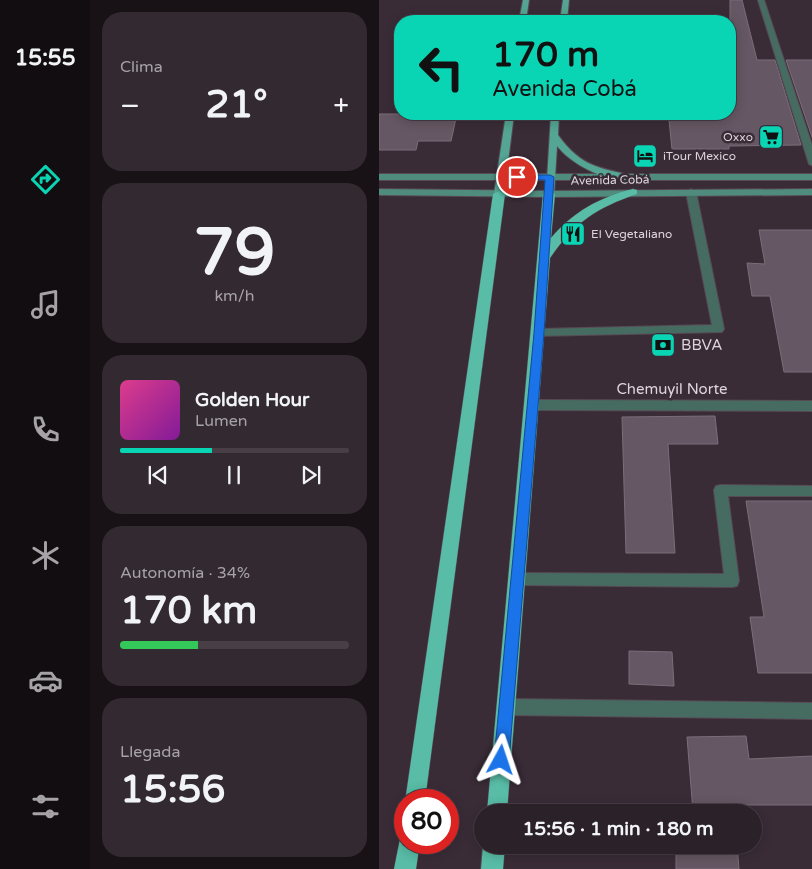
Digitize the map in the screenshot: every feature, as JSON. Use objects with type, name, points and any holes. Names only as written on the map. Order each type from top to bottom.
[{"type":"highway","points":[[544,257],[559,235],[575,218],[596,206],[633,192]]},
{"type":"highway","points":[[417,789],[499,194]]},
{"type":"highway","points":[[498,804],[539,333],[549,194]]},
{"type":"highway","points":[[405,869],[407,854]]},
{"type":"highway","points":[[492,869],[493,854]]},
{"type":"main road","points":[[524,15],[526,0]]},
{"type":"main road","points":[[564,15],[565,0]]},
{"type":"main road","points":[[499,194],[509,120]]},
{"type":"main road","points":[[549,194],[554,120]]},
{"type":"main road","points":[[553,135],[565,152],[578,164],[596,172],[632,178]]},
{"type":"main road","name":"Avenida Cobá","points":[[379,178],[812,177]]},
{"type":"main road","name":"Avenida Cobá","points":[[379,192],[499,194],[812,192]]},
{"type":"street","points":[[761,0],[812,164]]},
{"type":"street","points":[[539,333],[718,329],[691,192]]},
{"type":"street","name":"Chemuyil Norte","points":[[532,405],[812,406]]},
{"type":"street","points":[[516,579],[733,581],[721,490],[812,490]]},
{"type":"street","points":[[505,707],[812,711]]},
{"type":"building","points":[[730,0],[742,0],[757,60],[775,60],[801,145],[729,146],[729,149],[672,149],[669,120],[736,120],[736,15],[730,15]]},
{"type":"building","points":[[786,60],[813,60],[813,140]]},
{"type":"building","points":[[379,114],[394,114],[394,120],[456,120],[451,141],[418,141],[416,150],[379,150]]},
{"type":"building","points":[[759,230],[813,230],[813,372],[784,372],[770,296],[752,296],[747,263],[765,264]]},
{"type":"building","points":[[715,416],[718,444],[668,444],[675,553],[626,553],[622,417]]},
{"type":"building","points":[[746,501],[813,501],[813,673],[758,673],[750,617],[764,617]]},
{"type":"building","points":[[629,651],[672,652],[674,686],[629,684]]},
{"type":"building","points":[[746,736],[749,759],[813,756],[813,805],[692,804],[687,737]]},
{"type":"building","points":[[676,854],[738,854],[739,869],[676,869]]},
{"type":"place","name":"Oxxo","points":[[771,137]]},
{"type":"place","name":"iTour Mexico","points":[[645,156]]},
{"type":"place","name":"El Vegetaliano","points":[[573,234]]},
{"type":"place","name":"BBVA","points":[[663,345]]},
{"type":"route","points":[[501,760],[530,415],[539,333],[550,177],[517,177]]}]
